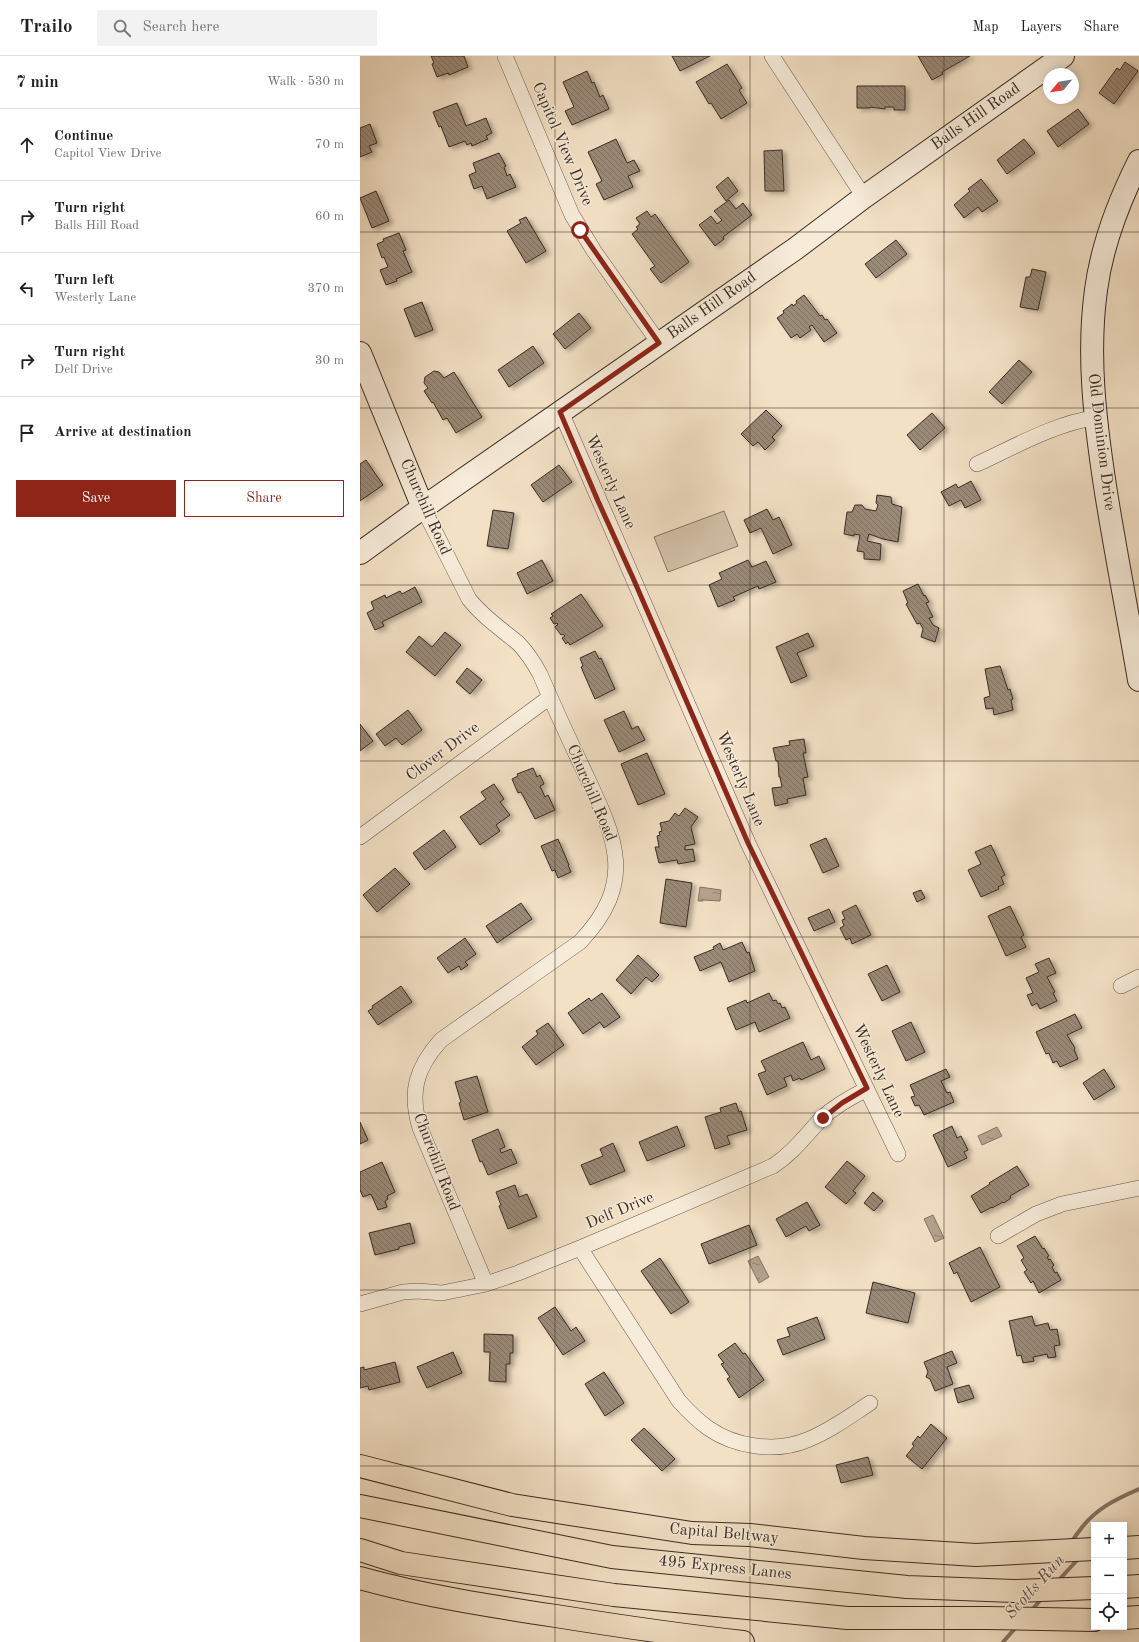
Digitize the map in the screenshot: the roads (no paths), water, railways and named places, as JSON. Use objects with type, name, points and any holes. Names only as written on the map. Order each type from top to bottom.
[{"type":"highway","name":"Capital Beltway","points":[[360,1466],[512,1505],[692,1533],[750,1535],[864,1548],[976,1555],[1091,1549]]},
{"type":"highway","name":"495 Express Lanes","points":[[360,1506],[612,1557],[907,1586],[1014,1591],[1091,1588]]},
{"type":"highway","points":[[1127,1548],[1139,1547]]},
{"type":"highway","points":[[360,1550],[401,1563],[614,1595],[847,1618],[1090,1620]]},
{"type":"highway","points":[[360,1578],[475,1604],[743,1642]]},
{"type":"highway","points":[[1127,1587],[1139,1586]]},
{"type":"highway","points":[[1127,1618],[1139,1617]]},
{"type":"street","name":"Capitol View Drive","points":[[505,56],[574,220],[659,343]]},
{"type":"street","points":[[772,56],[864,197]]},
{"type":"street","name":"Balls Hill Road","points":[[360,553],[794,249],[864,197],[1063,56]]},
{"type":"street","name":"Old Dominion Drive","points":[[1139,161],[1127,185],[1111,226],[1102,258],[1096,290],[1092,331],[1091,365],[1095,418],[1139,680]]},
{"type":"street","name":"Churchill Road","points":[[360,353],[423,508],[469,599],[479,612],[518,644],[530,658],[540,674],[595,794],[611,834],[615,853],[616,873],[612,893],[605,910],[594,926],[580,942],[441,1040],[429,1053],[416,1082],[414,1097],[415,1113],[420,1128],[486,1284]]},
{"type":"street","name":"Westerly Lane","points":[[560,412],[748,843],[898,1154]]},
{"type":"street","points":[[977,464],[1053,430],[1086,419],[1095,418]]},
{"type":"street","name":"Clover Drive","points":[[360,837],[550,697]]},
{"type":"street","points":[[1121,986],[1139,978]]},
{"type":"street","name":"Delf Drive","points":[[360,1304],[403,1292],[418,1291],[442,1293],[486,1284],[580,1248],[773,1166],[787,1157],[823,1118],[842,1103],[867,1088]]},
{"type":"street","points":[[998,1236],[1036,1214],[1062,1204],[1139,1188]]},
{"type":"street","points":[[580,1248],[679,1401],[692,1415],[709,1428],[727,1438],[747,1444],[766,1446],[784,1446],[806,1441],[824,1432],[870,1403]]},
{"type":"water","points":[[700,887],[721,890],[720,901],[698,901]]},
{"type":"water","points":[[997,1127],[1002,1136],[982,1145],[978,1136]]},
{"type":"water","points":[[933,1215],[944,1238],[935,1242],[924,1219]]},
{"type":"water","points":[[758,1256],[769,1277],[759,1283],[748,1261]]},
{"type":"waterway","name":"Scotts Run","points":[[1071,1543],[1086,1523],[1099,1510],[1139,1489]]},
{"type":"waterway","name":"Scotts Run","points":[[1057,1582],[1080,1557]]},
{"type":"waterway","name":"Scotts Run","points":[[1031,1611],[1043,1597]]},
{"type":"waterway","name":"Scotts Run","points":[[1003,1642],[1018,1625]]}]
